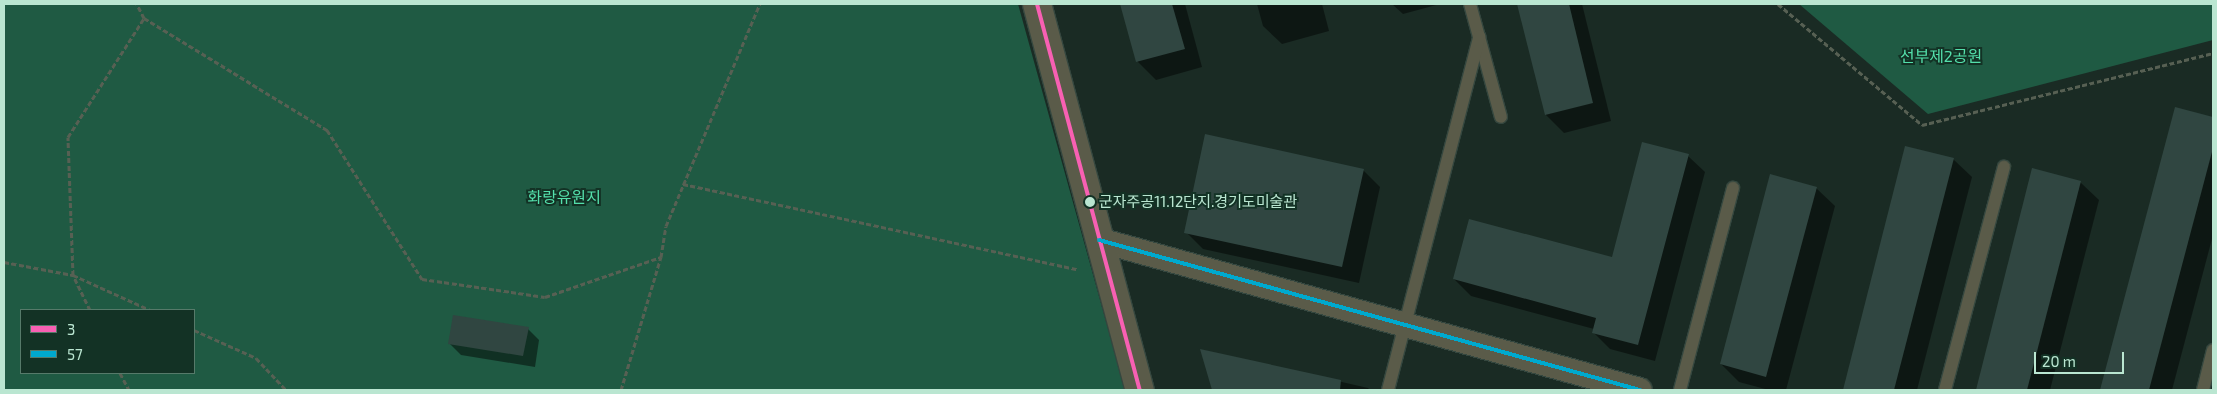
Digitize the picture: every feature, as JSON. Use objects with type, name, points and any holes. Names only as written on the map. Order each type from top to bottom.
[{"type":"street","points":[[1037,4],[1140,390]]},
{"type":"street","points":[[1099,240],[1640,390]]},
{"type":"lane","points":[[1470,4],[1501,118]]},
{"type":"lane","points":[[1388,390],[1479,37]]},
{"type":"lane","points":[[1945,390],[2004,167]]},
{"type":"lane","points":[[1680,390],[1733,188]]},
{"type":"lane","points":[[2203,390],[2213,350]]},
{"type":"path","points":[[137,4],[144,18],[327,130],[422,278],[545,297],[660,257]]},
{"type":"path","points":[[621,390],[660,257],[666,226],[760,4]]},
{"type":"path","points":[[1778,4],[1922,125],[2213,53]]},
{"type":"path","points":[[90,309],[73,275],[68,138],[144,18]]},
{"type":"path","points":[[683,184],[1109,276]]},
{"type":"path","points":[[4,262],[73,275],[148,309]]},
{"type":"path","points":[[195,330],[256,358],[286,390]]},
{"type":"path","points":[[121,374],[129,390]]},
{"type":"green space","name":"화랑유원지","points":[[4,4],[1018,4],[1125,390],[4,390]]},
{"type":"green space","name":"선부제2공원","points":[[1799,4],[2213,4],[2213,40],[1928,114]]},
{"type":"building","points":[[1120,4],[1172,4],[1185,49],[1136,62]]},
{"type":"building","points":[[1517,4],[1569,4],[1593,103],[1545,115]]},
{"type":"building","points":[[2175,107],[2213,117],[2213,148],[2149,390],[2100,390]]},
{"type":"building","points":[[1205,134],[1364,169],[1342,267],[1184,233]]},
{"type":"building","points":[[1642,142],[1689,154],[1638,345],[1592,333],[1596,318],[1453,279],[1469,219],[1612,257]]},
{"type":"building","points":[[1905,146],[1954,158],[1894,390],[1843,390]]},
{"type":"building","points":[[2032,168],[2081,181],[2027,390],[1976,390]]},
{"type":"building","points":[[1770,174],[1817,187],[1766,377],[1720,364]]},
{"type":"building","points":[[453,315],[529,327],[523,356],[448,344]]},
{"type":"building","points":[[1200,349],[1341,380],[1340,390],[1212,390]]},
{"type":"transit line","name":"3","points":[[1037,4],[1140,390]]},
{"type":"transit line","name":"57","points":[[1099,240],[1640,390]]},
{"type":"place","name":"군자주공11.12단지.경기도미술관","points":[[1090,202]]}]
